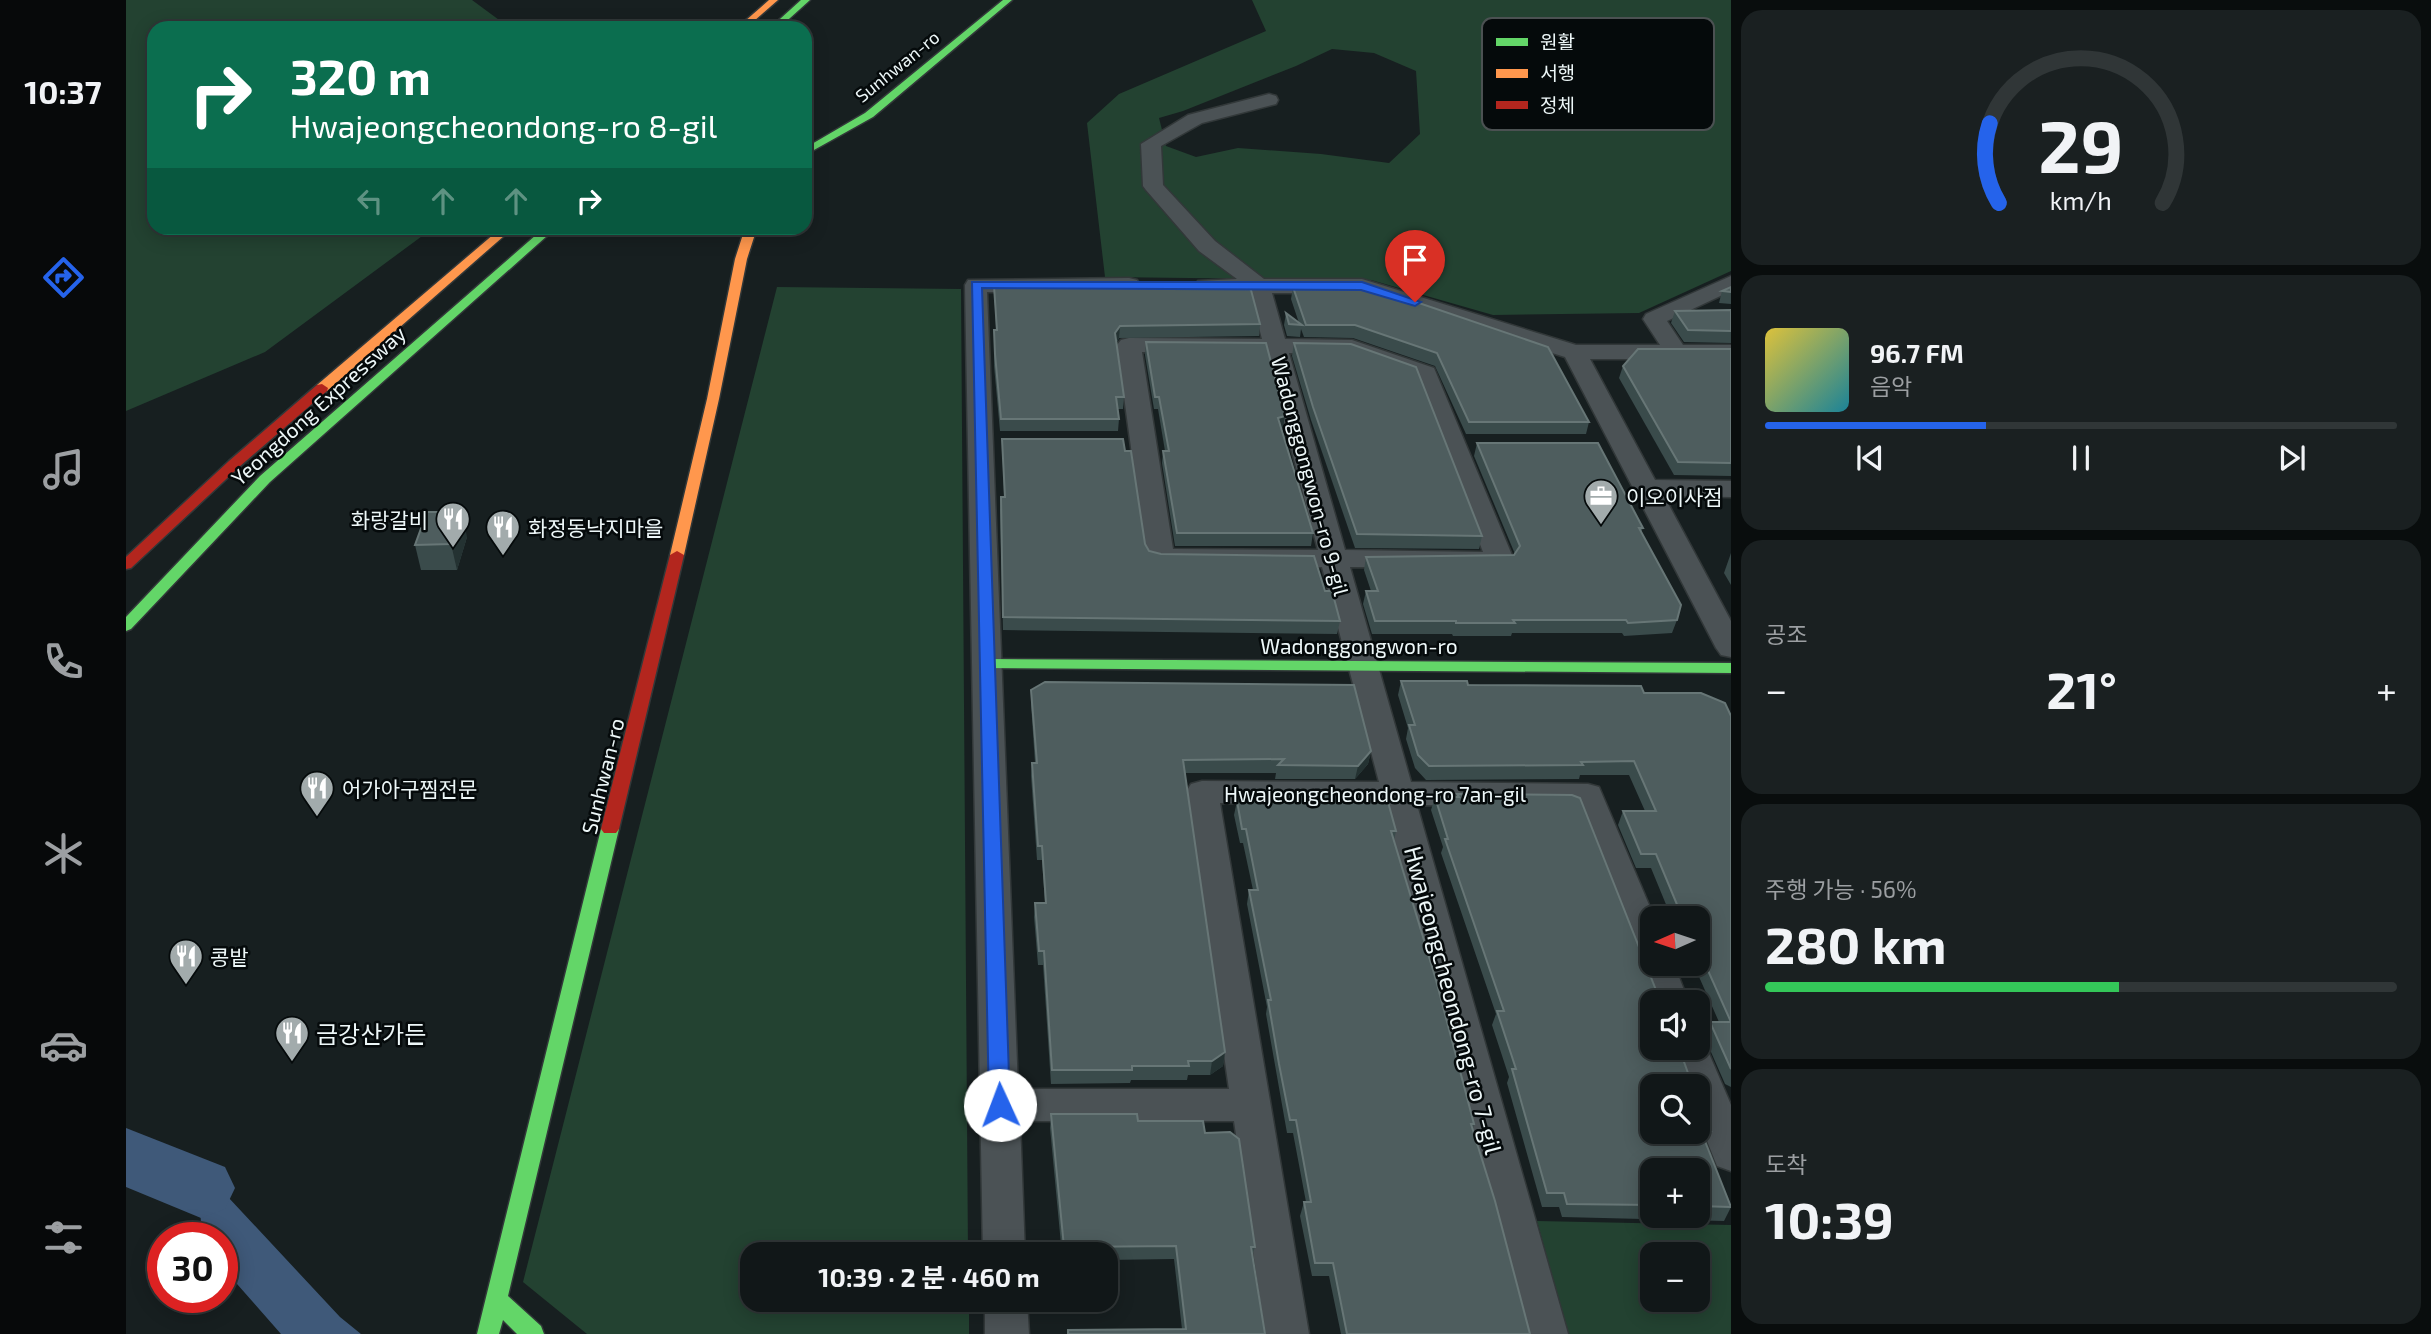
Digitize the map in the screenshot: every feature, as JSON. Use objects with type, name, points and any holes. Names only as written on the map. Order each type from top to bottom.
[{"type":"main road","points":[[748,21],[774,0]]},
{"type":"main road","points":[[782,21],[806,0]]},
{"type":"main road","name":"Sunhwan-ro","points":[[812,145],[988,0]]},
{"type":"main road","name":"Sunhwan-ro","points":[[812,147],[869,115],[1007,0]]},
{"type":"main road","name":"Yeongdong Expressway","points":[[126,565],[234,464],[499,235]]},
{"type":"main road","name":"Yeongdong Expressway","points":[[126,626],[265,480],[542,235]]},
{"type":"main road","name":"Sunhwan-ro","points":[[488,1334],[681,538],[713,400],[741,259],[749,235]]},
{"type":"main road","name":"Wadonggongwon-ro","points":[[987,664],[1731,668]]},
{"type":"main road","points":[[498,1301],[533,1334]]},
{"type":"street","points":[[1259,286],[1207,246],[1153,186],[1150,144],[1195,119],[1269,100]]},
{"type":"street","points":[[1676,352],[1654,319],[1731,284]]},
{"type":"street","points":[[1004,1242],[987,664],[994,442],[976,285],[1362,286],[1574,352],[1731,352]]},
{"type":"street","name":"Wadonggongwon-ro 9-gil","points":[[1259,286],[1363,666]]},
{"type":"street","points":[[1664,313],[1718,313]]},
{"type":"street","points":[[1129,345],[1276,346],[1352,347],[1426,373],[1500,560],[1160,557],[1129,345]]},
{"type":"street","points":[[1574,352],[1610,445],[1647,488],[1731,648]]},
{"type":"street","points":[[1116,442],[1143,441]]},
{"type":"street","points":[[1454,445],[1480,445]]},
{"type":"street","points":[[1647,488],[1731,489]]},
{"type":"street","name":"Hwajeongcheondong-ro 7-gil","points":[[1363,666],[1546,1334]]},
{"type":"street","name":"Hwajeongcheondong-ro 7an-gil","points":[[1287,1334],[1202,792],[1588,794],[1640,925]]},
{"type":"street","points":[[1695,1060],[1722,1111],[1731,1154]]},
{"type":"street","points":[[1000,1105],[1251,1105]]},
{"type":"street","points":[[1006,1312],[1006,1334]]},
{"type":"green space","points":[[126,0],[472,0],[500,21],[147,21],[147,235],[424,235],[265,352],[126,411]]},
{"type":"green space","points":[[1252,0],[1731,0],[1731,271],[1639,313],[1493,315],[1371,280],[1105,277],[1087,123],[1119,94],[1266,31]],"holes":[[[1332,49],[1374,53],[1416,71],[1420,134],[1389,163],[1321,154],[1238,148],[1196,157],[1166,146],[1159,118],[1296,66]]]},
{"type":"green space","points":[[777,287],[961,289],[968,1242],[740,1242],[740,1312],[969,1312],[969,1334],[587,1334],[523,1282]]},
{"type":"green space","points":[[1537,1221],[1640,1223],[1640,1228],[1710,1228],[1710,1225],[1731,1225],[1731,1334],[1568,1334]]},
{"type":"water","points":[[140,1156],[214,1182],[340,1317],[361,1334],[281,1334],[238,1285],[238,1222],[201,1222],[200,1209],[134,1172]]},
{"type":"building","points":[[1241,283],[1251,290],[1260,324],[1120,326],[1115,333],[1124,397],[1116,397],[1119,419],[1001,419],[995,354],[994,330],[997,330],[994,286]]},
{"type":"building","points":[[1369,286],[1548,347],[1589,422],[1469,422],[1437,353],[1355,325],[1306,325],[1293,287]]},
{"type":"building","points":[[1731,310],[1731,331],[1688,330],[1675,311]]},
{"type":"building","points":[[1286,313],[1302,325],[1289,324]]},
{"type":"building","points":[[1146,342],[1266,343],[1285,416],[1278,418],[1313,533],[1177,533],[1163,451],[1169,451],[1159,397],[1155,397]]},
{"type":"building","points":[[1294,343],[1351,344],[1416,367],[1482,536],[1357,534]]},
{"type":"building","points":[[1638,349],[1731,349],[1731,463],[1678,462],[1623,366]]},
{"type":"building","points":[[1002,439],[1123,439],[1125,451],[1131,451],[1145,544],[1149,551],[1161,554],[1314,556],[1325,591],[1332,591],[1340,621],[1003,617],[1001,497],[1005,497]]},
{"type":"building","points":[[1477,443],[1598,443],[1643,528],[1639,528],[1681,605],[1677,620],[1628,623],[1626,620],[1513,620],[1515,623],[1375,621],[1366,591],[1378,591],[1366,557],[1514,555],[1520,546]]},
{"type":"building","points":[[427,512],[462,512],[451,544],[415,545]]},
{"type":"building","points":[[1401,681],[1467,681],[1468,685],[1641,686],[1644,693],[1701,693],[1725,703],[1731,716],[1731,1022],[1710,975],[1710,906],[1678,906],[1656,854],[1641,854],[1623,811],[1656,811],[1634,761],[1581,762],[1583,765],[1429,766],[1418,755],[1409,725],[1415,725]]},
{"type":"building","points":[[1045,682],[1354,685],[1371,751],[1358,766],[1278,765],[1284,759],[1183,760],[1225,1052],[1212,1061],[1188,1061],[1189,1066],[1132,1066],[1132,1070],[1052,1070],[1044,951],[1039,951],[1035,903],[1046,903],[1042,846],[1038,846],[1032,763],[1037,763],[1031,690]]},
{"type":"building","points":[[1247,792],[1373,794],[1388,802],[1396,831],[1391,831],[1436,980],[1474,1124],[1471,1124],[1495,1201],[1530,1334],[1347,1334],[1333,1263],[1315,1263],[1304,1202],[1311,1202],[1296,1120],[1290,1120],[1268,1000],[1271,1000],[1249,890],[1258,890],[1246,829],[1242,829],[1237,801]]},
{"type":"building","points":[[1457,794],[1572,795],[1580,798],[1640,950],[1640,976],[1650,976],[1656,990],[1640,990],[1640,1060],[1683,1060],[1688,1074],[1640,1074],[1640,1144],[1706,1144],[1731,1207],[1710,1206],[1710,1158],[1640,1158],[1640,1205],[1567,1204],[1564,1193],[1547,1193],[1512,1069],[1516,1069],[1497,1011],[1504,1011],[1445,839],[1448,839],[1435,797],[1459,797]]},
{"type":"building","points":[[1710,1022],[1731,1022],[1731,1069]]},
{"type":"building","points":[[1051,1114],[1137,1114],[1138,1121],[1203,1121],[1205,1133],[1230,1132],[1239,1139],[1255,1247],[1251,1247],[1265,1334],[1068,1334],[1068,1330],[1186,1329],[1176,1246],[1118,1247],[1118,1242],[1064,1242]]},
{"type":"waterway","points":[[126,1157],[201,1188]]},
{"type":"traffic: fast","points":[[782,21],[806,0]]},
{"type":"traffic: fast","points":[[812,148],[869,115],[1008,0]]},
{"type":"traffic: fast","points":[[126,626],[265,479],[542,235]]},
{"type":"traffic: fast","points":[[987,664],[1731,668]]},
{"type":"traffic: fast","points":[[488,1334],[610,829]]},
{"type":"traffic: fast","points":[[498,1301],[533,1334]]},
{"type":"traffic: slow","points":[[749,21],[774,0]]},
{"type":"traffic: slow","points":[[322,388],[499,235]]},
{"type":"traffic: slow","points":[[677,555],[713,399],[741,259],[749,235]]},
{"type":"traffic: jam","points":[[126,565],[234,464],[322,388]]},
{"type":"traffic: jam","points":[[610,829],[677,555]]},
{"type":"place","name":"이오이사점","points":[[1601,526]]},
{"type":"place","name":"화랑갈비","points":[[453,549]]},
{"type":"place","name":"화정동낙지마을","points":[[503,557]]},
{"type":"place","name":"어가아구찜전문","points":[[317,818]]},
{"type":"place","name":"콩밭","points":[[186,986]]},
{"type":"place","name":"금강산가든","points":[[292,1063]]},
{"type":"route","points":[[1000,1105],[976,285],[1362,286],[1415,302]]}]
